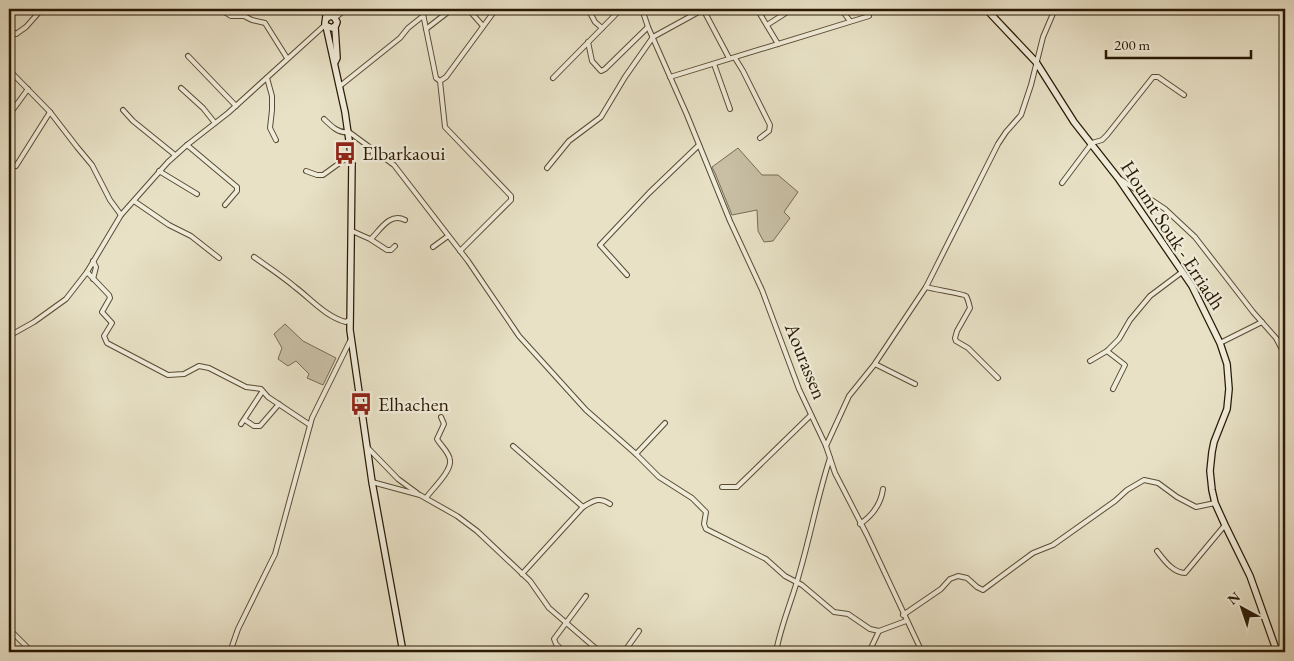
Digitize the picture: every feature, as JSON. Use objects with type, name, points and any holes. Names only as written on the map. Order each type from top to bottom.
[{"type":"street","points":[[9,29],[16,34],[22,31],[42,9]]},
{"type":"street","points":[[220,9],[231,16],[244,16],[265,23],[287,58]]},
{"type":"street","points":[[230,652],[238,630],[275,554],[314,412],[349,345],[352,154],[340,86],[335,62],[332,58],[326,24],[327,9]]},
{"type":"street","points":[[333,9],[337,22],[335,26],[337,58],[335,62]]},
{"type":"street","points":[[335,18],[346,9]]},
{"type":"street","points":[[422,9],[436,78],[440,80],[445,108],[445,127],[512,196],[511,200],[460,251]]},
{"type":"street","points":[[426,29],[452,9]]},
{"type":"street","points":[[468,9],[483,26]]},
{"type":"street","points":[[440,80],[444,79],[496,9]]},
{"type":"street","points":[[588,9],[602,28]]},
{"type":"street","points":[[553,78],[621,9]]},
{"type":"street","name":"Aourassen","points":[[642,9],[730,221],[762,290],[799,390],[826,446],[835,473],[922,652]]},
{"type":"street","points":[[547,168],[569,142],[602,117],[625,77],[653,37],[704,9],[729,58]]},
{"type":"street","points":[[757,9],[778,44]]},
{"type":"street","points":[[767,25],[792,9]]},
{"type":"street","points":[[841,9],[850,21]]},
{"type":"street","name":"Houmt Souk - Erriadh","points":[[986,9],[1036,62],[1074,122],[1118,178],[1182,272],[1205,311],[1220,343],[1227,364],[1229,389],[1227,409],[1212,452],[1210,471],[1215,503],[1250,576],[1277,652]]},
{"type":"street","points":[[826,446],[849,396],[875,364],[926,287],[998,144],[1020,115],[1031,85],[1043,37],[1055,9]]},
{"type":"street","points":[[9,336],[25,328],[56,307],[73,290],[87,272],[121,215],[175,155],[236,106],[326,24],[330,16],[335,18]]},
{"type":"street","points":[[340,86],[400,38],[408,28],[423,16]]},
{"type":"street","points":[[670,77],[869,16]]},
{"type":"street","points":[[326,24],[332,28],[335,26]]},
{"type":"street","points":[[588,42],[592,61],[601,71],[606,69],[648,27]]},
{"type":"street","points":[[188,56],[236,106]]},
{"type":"street","points":[[735,58],[770,126],[769,131],[760,138]]},
{"type":"street","points":[[714,64],[730,109]]},
{"type":"street","points":[[9,70],[50,112],[92,165],[110,200],[121,215]]},
{"type":"street","points":[[1062,183],[1092,144],[1102,140],[1107,135],[1150,79],[1158,76],[1184,95]]},
{"type":"street","points":[[267,78],[272,96],[270,128],[276,140]]},
{"type":"street","points":[[181,88],[203,108],[215,123]]},
{"type":"street","points":[[9,115],[28,89]]},
{"type":"street","points":[[123,110],[133,121],[175,155]]},
{"type":"street","points":[[16,166],[50,112]]},
{"type":"street","points":[[324,119],[338,130],[346,133],[349,132],[394,165],[460,251],[528,346],[586,410],[667,483],[692,498],[704,508],[706,512],[704,524],[706,529],[766,559],[785,576],[802,584],[834,612],[848,614],[870,629],[879,631],[906,621]]},
{"type":"street","points":[[187,145],[237,187],[237,191],[225,205]]},
{"type":"street","points":[[627,275],[600,245],[648,193],[699,145]]},
{"type":"street","points":[[306,172],[323,175],[352,154]]},
{"type":"street","points":[[160,171],[197,194]]},
{"type":"street","points":[[1118,178],[1165,209],[1195,237],[1276,338],[1285,355]]},
{"type":"street","points":[[134,201],[169,225],[191,236],[219,258]]},
{"type":"street","points":[[371,239],[392,218],[400,217],[405,220]]},
{"type":"street","points":[[352,231],[371,239],[387,250],[395,246]]},
{"type":"street","points":[[433,247],[448,236]]},
{"type":"street","points":[[254,257],[295,286],[329,314],[346,322],[350,319]]},
{"type":"street","points":[[93,278],[96,267],[94,261]]},
{"type":"street","points":[[87,272],[110,298],[102,311],[112,323],[104,336],[107,342],[168,375],[178,375],[199,366],[205,366],[246,387],[261,390],[310,425]]},
{"type":"street","points":[[1090,361],[1107,351],[1119,339],[1130,320],[1150,296],[1182,272]]},
{"type":"street","points":[[926,287],[965,296],[970,308],[957,331],[956,341],[968,348],[998,378]]},
{"type":"street","points":[[1220,343],[1262,322]]},
{"type":"street","points":[[350,338],[372,482],[403,652]]},
{"type":"street","points":[[1107,351],[1124,365],[1113,389]]},
{"type":"street","points":[[875,364],[915,384]]},
{"type":"street","points":[[241,424],[262,392]]},
{"type":"street","points":[[245,420],[254,426],[260,426],[280,404]]},
{"type":"street","points":[[722,487],[737,487],[811,415]]},
{"type":"street","points":[[426,498],[443,477],[451,463],[449,456],[437,439],[444,424],[441,417]]},
{"type":"street","points":[[636,454],[665,423]]},
{"type":"street","points":[[513,446],[583,507]]},
{"type":"street","points":[[367,447],[398,479],[420,495],[457,516],[477,531],[537,590],[549,608],[600,652]]},
{"type":"street","points":[[776,652],[780,631],[791,604],[816,502],[830,458]]},
{"type":"street","points":[[904,615],[941,589],[950,579],[958,576],[967,578],[977,588],[983,590],[1034,553],[1053,545],[1115,501],[1127,490],[1144,480],[1158,483],[1176,497],[1196,506],[1215,503]]},
{"type":"street","points":[[372,482],[420,495]]},
{"type":"street","points":[[860,524],[868,518],[881,501],[883,490]]},
{"type":"street","points":[[522,574],[583,507],[591,502],[603,499],[610,504]]},
{"type":"street","points":[[1157,551],[1167,564],[1180,573],[1185,573],[1225,525]]},
{"type":"street","points":[[564,652],[554,642],[554,639],[586,596]]},
{"type":"street","points":[[9,629],[32,652]]},
{"type":"street","points":[[624,652],[639,630]]},
{"type":"street","points":[[869,652],[879,631]]},
{"type":"shaded area","points":[[738,148],[762,175],[778,175],[798,192],[784,212],[790,218],[773,241],[764,242],[758,231],[757,210],[732,215],[712,167]]},
{"type":"shaded area","points":[[285,324],[303,341],[336,358],[323,385],[307,378],[309,374],[296,361],[288,366],[278,359],[282,348],[274,334]]},
{"type":"place","name":"Elbarkaoui","points":[[345,153]]},
{"type":"place","name":"Elhachen","points":[[361,404]]}]
